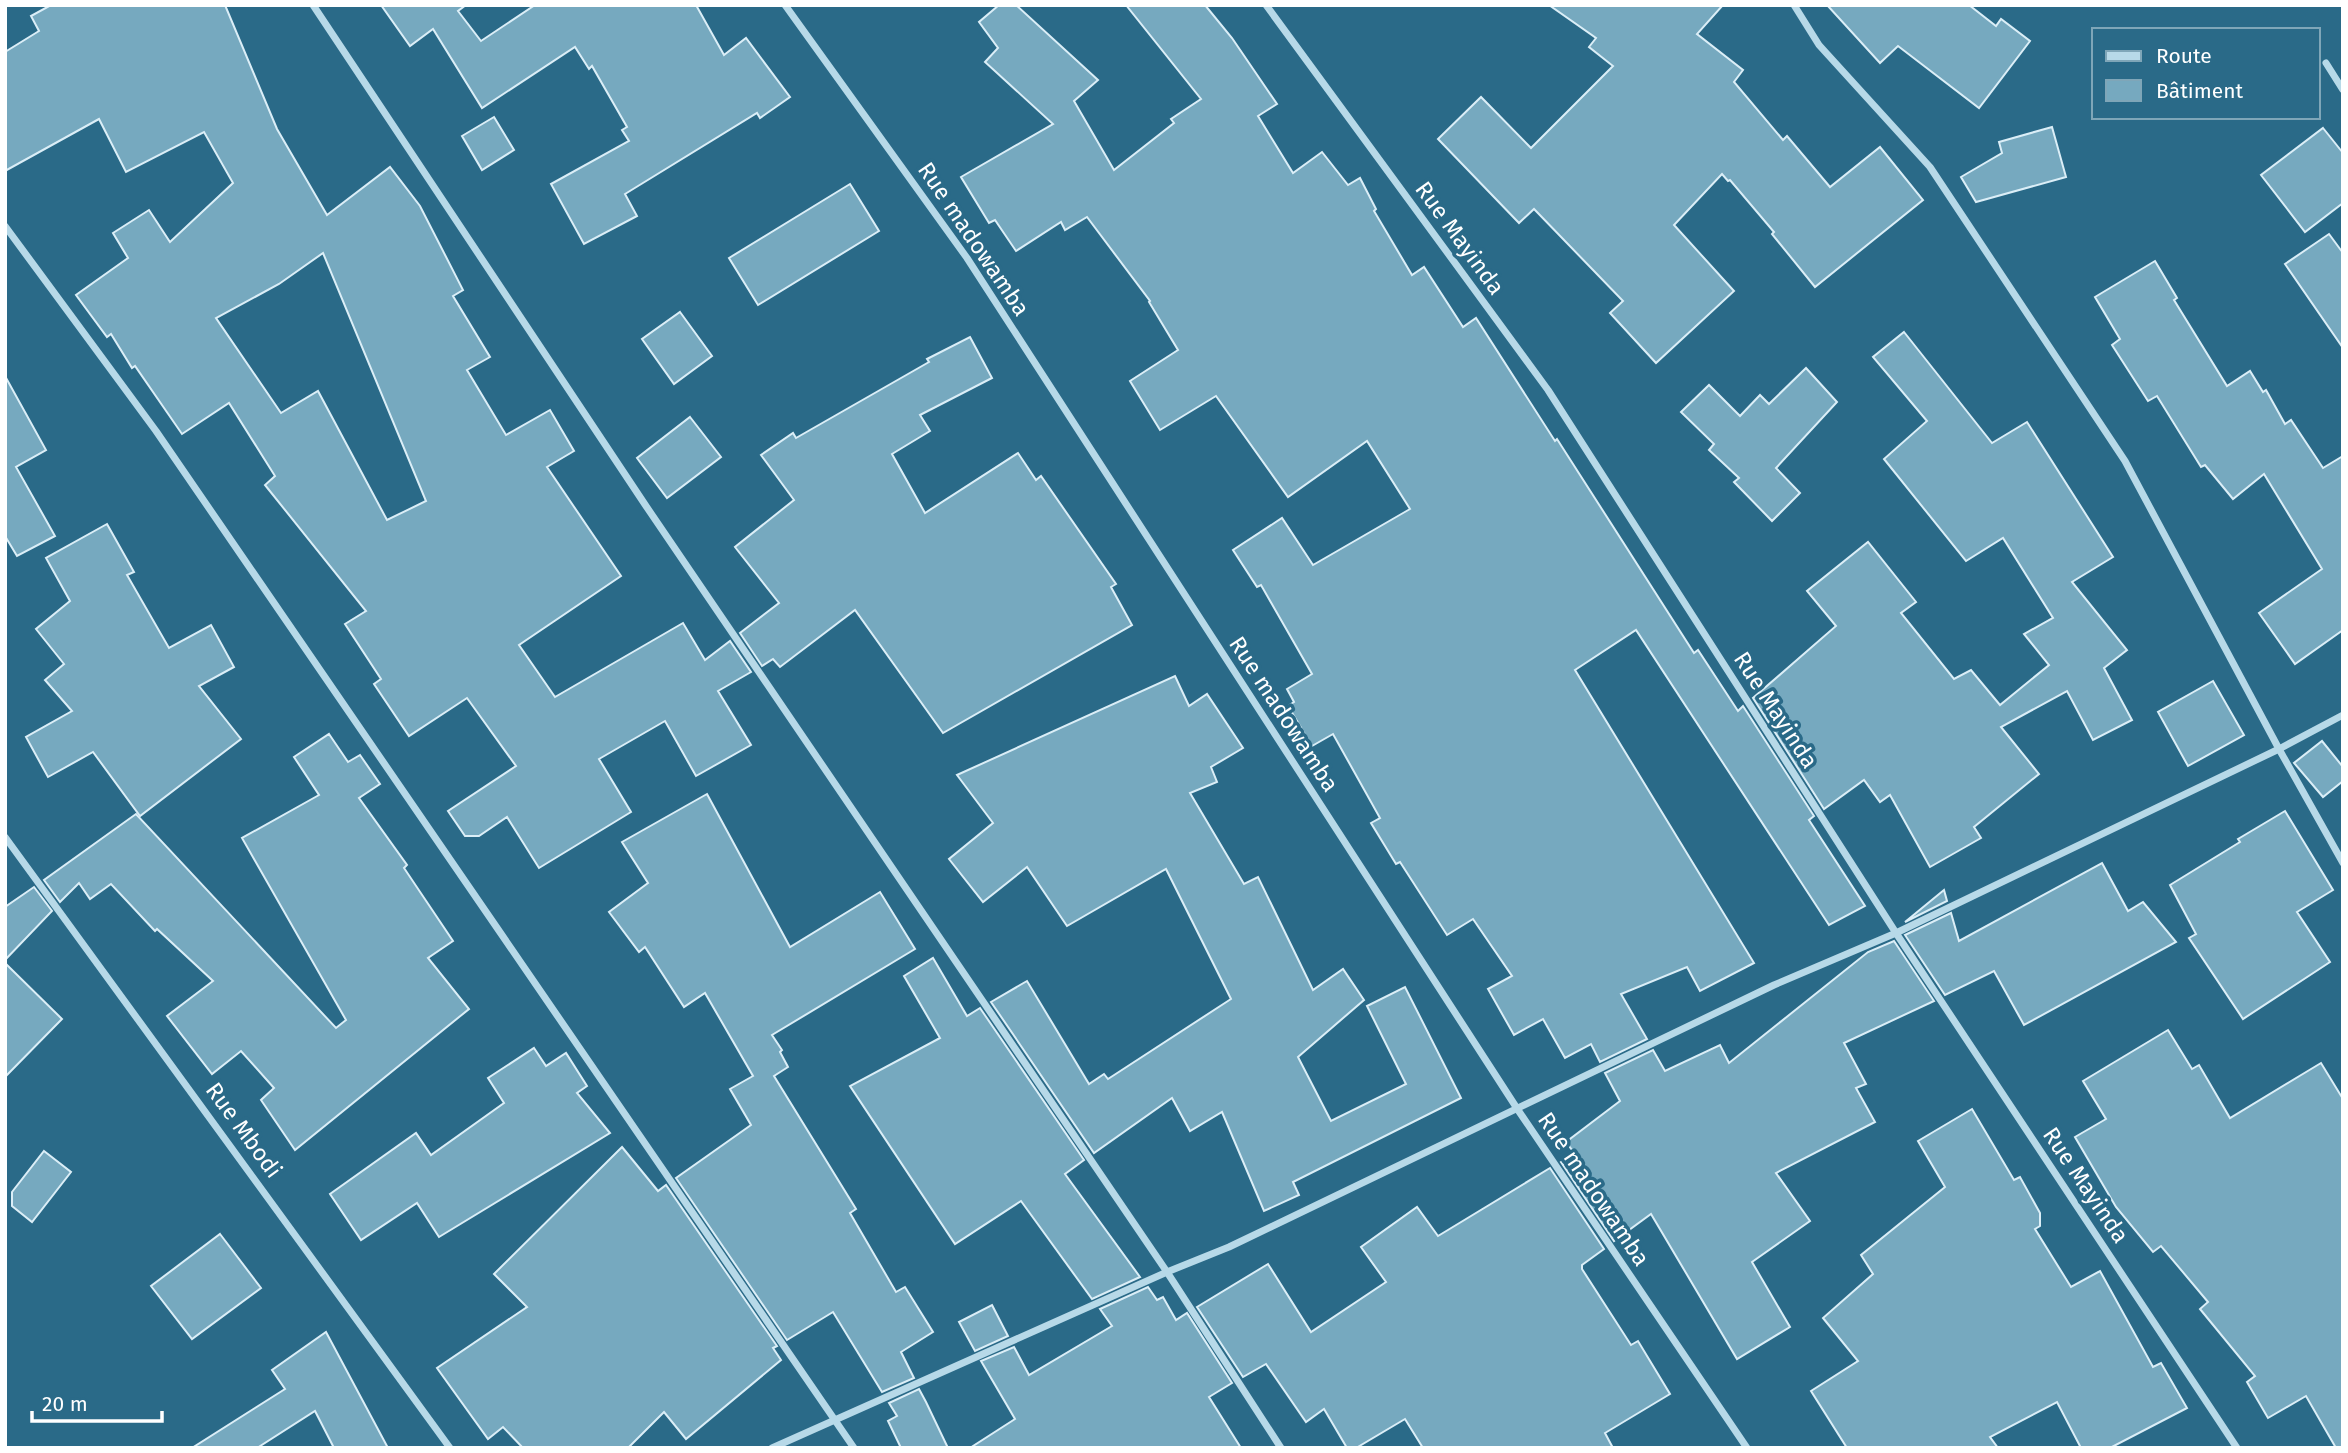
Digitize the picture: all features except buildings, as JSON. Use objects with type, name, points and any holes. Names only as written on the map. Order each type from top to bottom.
[{"type":"street","points":[[313,5],[646,506],[1167,1272],[1280,1448]]},
{"type":"street","name":"Rue madowamba","points":[[785,5],[967,258],[1518,1110],[1747,1448]]},
{"type":"street","name":"Rue Mayinda","points":[[1266,5],[1548,390],[1896,933],[2236,1448]]},
{"type":"street","points":[[1794,5],[1819,45],[1930,167],[2125,461],[2343,863]]},
{"type":"street","points":[[2326,63],[2343,90]]},
{"type":"street","points":[[5,226],[156,431],[854,1448]]},
{"type":"street","points":[[772,1448],[1229,1247],[1774,985],[1896,933],[2279,749],[2343,715]]},
{"type":"street","name":"Rue Mbodi","points":[[5,837],[450,1448]]}]
